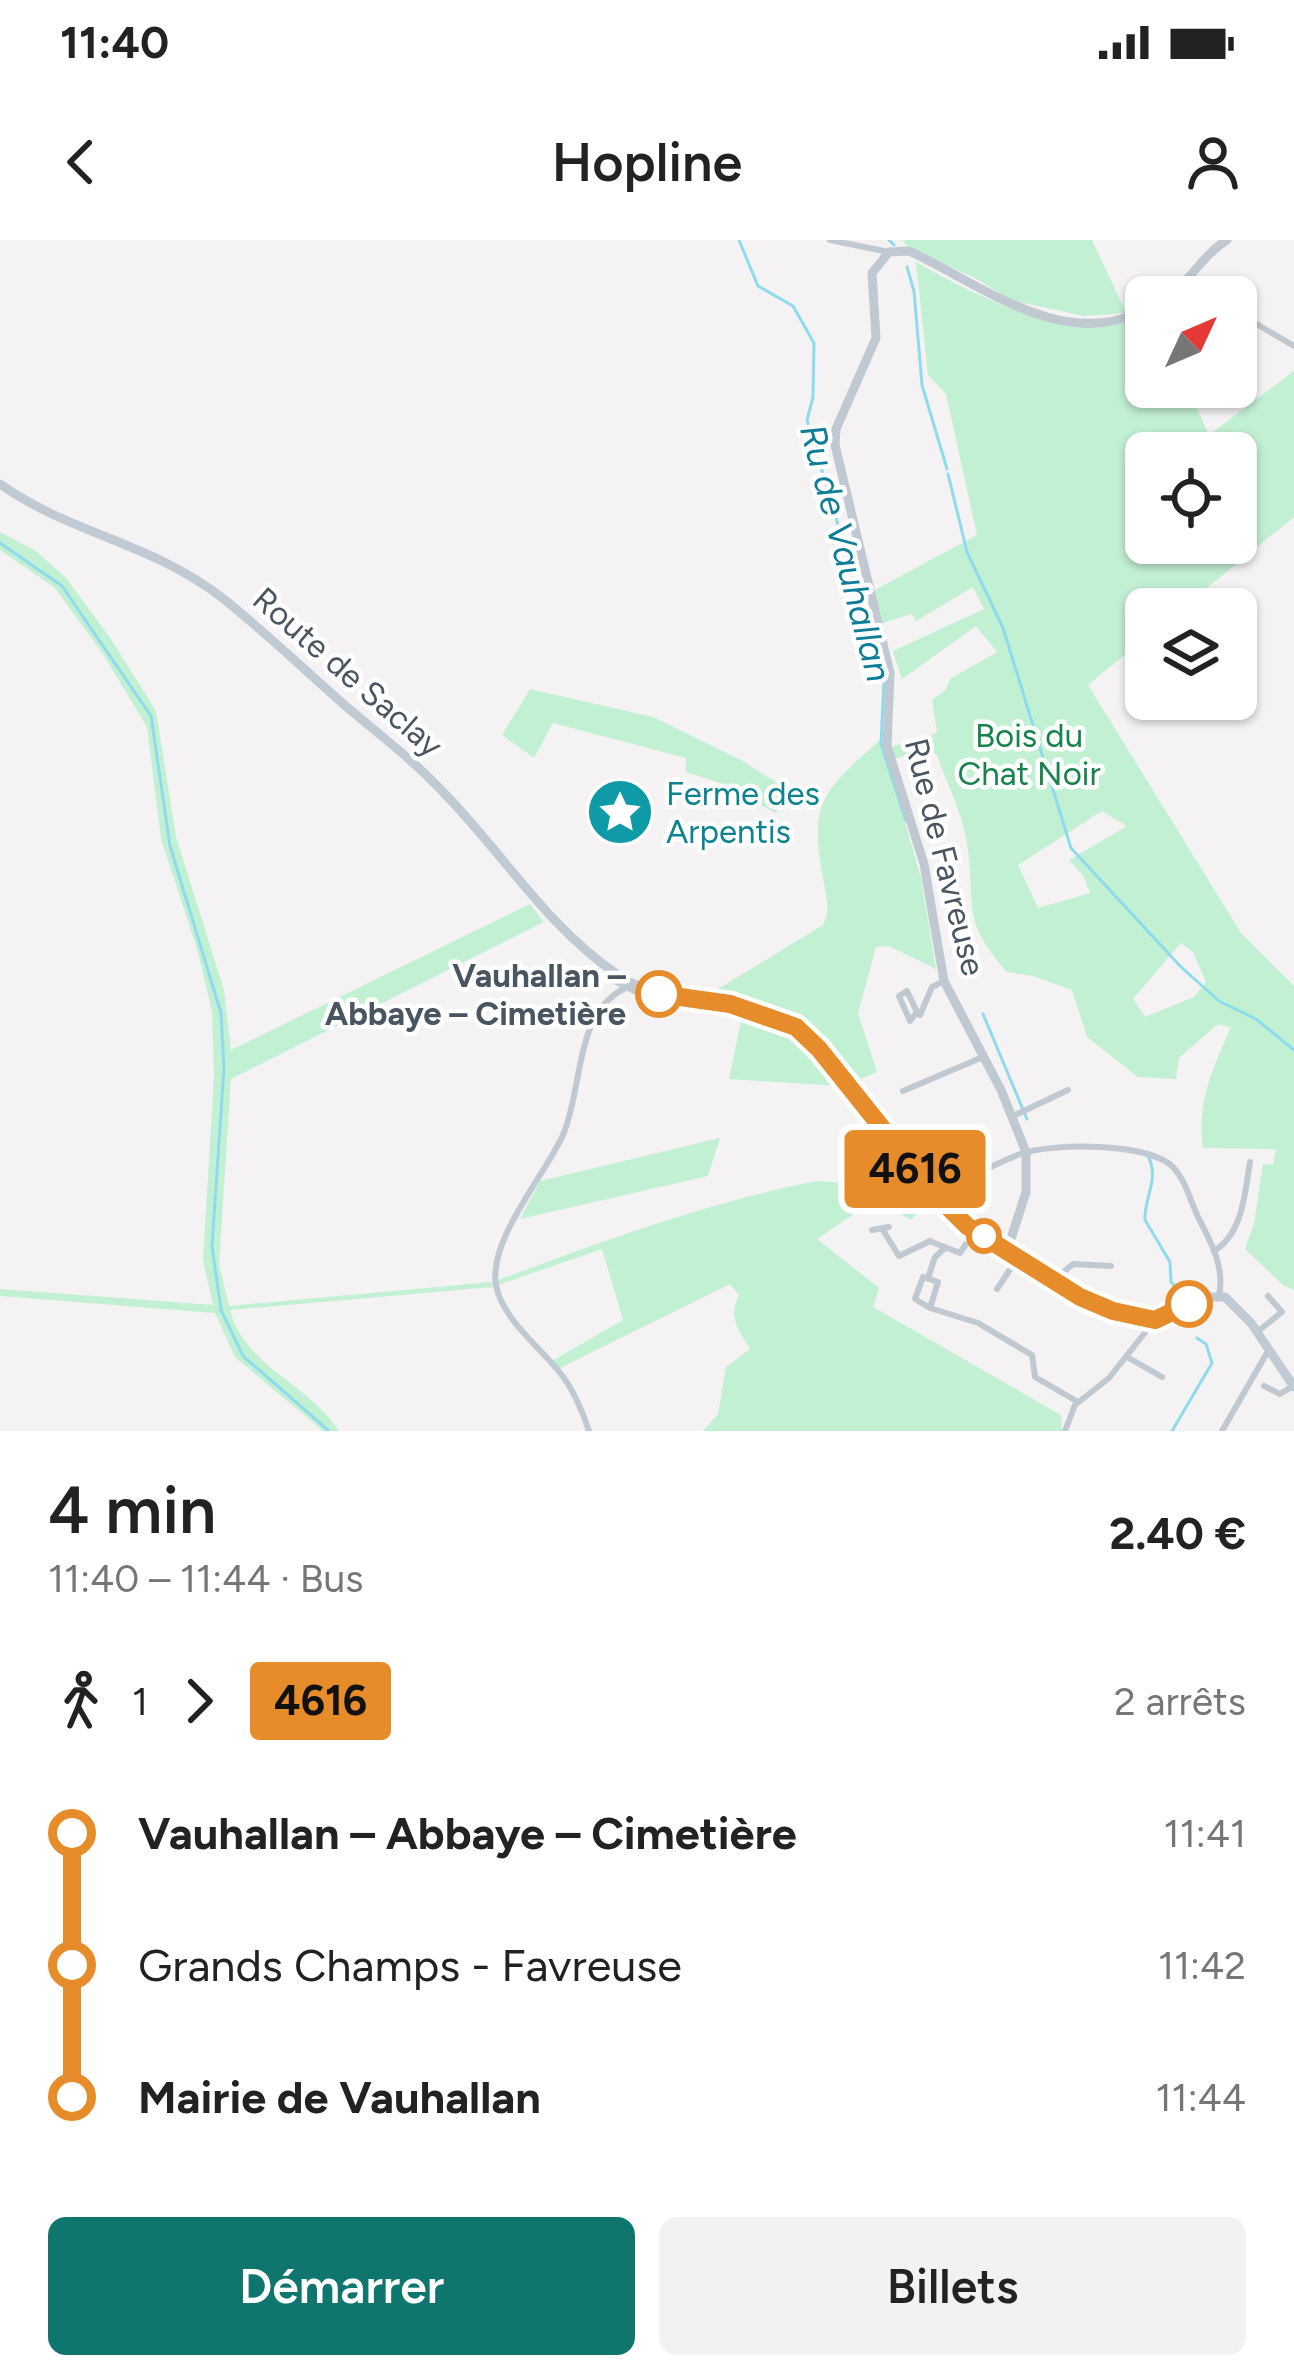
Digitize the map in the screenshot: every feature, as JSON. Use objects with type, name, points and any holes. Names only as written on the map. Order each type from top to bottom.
[{"type":"main road","name":"Route de Saclay","points":[[0,484],[40,510],[139,548],[226,602],[444,792],[535,902],[597,960],[618,988],[656,1000],[702,999]]},
{"type":"main road","name":"Route de Saclay","points":[[597,960],[644,990],[774,1017],[806,1034],[936,1195],[974,1232],[1097,1305],[1155,1320]]},
{"type":"main road","points":[[1155,1320],[1219,1295],[1238,1308],[1294,1387]]},
{"type":"street","points":[[830,240],[889,252],[909,251],[1011,305],[1048,316],[1102,324],[1125,319]]},
{"type":"street","points":[[1193,276],[1202,260],[1227,240]]},
{"type":"street","name":"Rue de Favreuse","points":[[889,252],[872,273],[874,345],[836,429],[841,469],[890,673],[887,746],[924,863],[944,981],[983,1057],[1021,1112],[1026,1192],[1008,1248]]},
{"type":"street","points":[[1257,324],[1294,346]]},
{"type":"street","points":[[916,1016],[912,994],[901,992],[910,1021],[916,1016],[932,987],[944,981]]},
{"type":"street","points":[[590,1431],[562,1375],[509,1312],[496,1284],[496,1269],[504,1239],[561,1139],[592,1018],[618,988]]},
{"type":"street","name":"Route de Saclay","points":[[618,988],[644,990]]},
{"type":"street","points":[[903,1090],[983,1057]]},
{"type":"street","points":[[1021,1112],[1068,1090]]},
{"type":"street","points":[[936,1195],[1026,1151],[1136,1150],[1159,1157],[1184,1182],[1223,1279],[1219,1295]]},
{"type":"street","points":[[1214,1251],[1234,1231],[1248,1187],[1250,1162]]},
{"type":"street","points":[[872,1230],[886,1228],[899,1256],[930,1239],[960,1253],[974,1232]]},
{"type":"street","points":[[928,1276],[935,1257],[945,1248]]},
{"type":"street","points":[[997,1289],[1018,1256]]},
{"type":"street","points":[[1054,1280],[1072,1264],[1111,1266]]},
{"type":"street","points":[[930,1308],[938,1282],[928,1276],[922,1277],[915,1299],[930,1308],[978,1323],[1032,1355],[1035,1377],[1078,1402]]},
{"type":"street","points":[[1257,1332],[1282,1312],[1268,1296]]},
{"type":"street","points":[[1065,1431],[1078,1402],[1109,1378],[1155,1320]]},
{"type":"street","points":[[1222,1431],[1270,1350]]},
{"type":"street","points":[[1127,1358],[1162,1377]]},
{"type":"street","points":[[1264,1386],[1280,1394],[1294,1387]]},
{"type":"green space","points":[[902,240],[1092,240],[1125,313],[1084,316],[1010,300]]},
{"type":"green space","name":"Bois du Chat Noir","points":[[916,262],[1030,315],[1092,327],[1125,322],[1125,408],[1197,408],[1208,432],[1125,432],[1125,564],[1236,564],[1207,588],[1125,588],[1125,654],[1088,685],[1241,933],[1294,986],[1294,1290],[1245,1249],[1254,1224],[1263,1164],[1273,1165],[1276,1149],[1203,1148],[1204,1102],[1231,1028],[1218,1024],[1179,1058],[1176,1079],[1138,1077],[1087,1037],[1072,990],[1007,972],[981,936],[972,908],[964,828],[937,755],[928,749],[894,759],[891,747],[937,733],[932,700],[950,679],[997,652],[976,626],[902,679],[893,651],[984,609],[973,587],[916,621],[911,614],[883,623],[873,591],[977,535],[946,394],[928,375]],"holes":[[[1102,811],[1127,826],[1069,860],[1083,875],[1090,893],[1038,908],[1018,865]],[[1181,943],[1193,952],[1206,982],[1194,997],[1145,1017],[1133,999]]]},
{"type":"green space","name":"Bois du Chat Noir","points":[[1294,371],[1294,517],[1257,547],[1257,432],[1213,432],[1245,408],[1257,408],[1257,399]]},
{"type":"green space","points":[[0,532],[36,551],[66,578],[156,711],[176,837],[224,990],[231,1050],[530,904],[544,922],[231,1079],[219,1264],[229,1306],[492,1282],[493,1287],[230,1310],[249,1346],[339,1431],[323,1431],[235,1357],[215,1313],[0,1296],[0,1289],[213,1305],[203,1260],[214,1077],[212,1012],[161,839],[147,727],[55,588],[0,550]]},
{"type":"green space","points":[[530,689],[653,717],[741,760],[785,788],[776,813],[717,782],[686,772],[686,758],[553,723],[534,758],[502,735]]},
{"type":"green space","points":[[881,739],[921,878],[936,969],[889,946],[876,947],[858,1013],[877,1072],[850,1083],[793,1026],[708,995],[823,925],[827,908],[819,851],[820,813],[834,785]]},
{"type":"green space","points":[[743,1012],[799,1035],[841,1086],[729,1079]]},
{"type":"green space","points":[[720,1138],[708,1176],[520,1219],[540,1181]]},
{"type":"green space","points":[[816,1181],[883,1186],[933,1197],[911,1220],[875,1200],[817,1239],[879,1288],[873,1307],[1061,1415],[1062,1431],[703,1431],[718,1414],[726,1367],[750,1349],[736,1323],[739,1295],[730,1284],[558,1369],[552,1361],[623,1320],[602,1249],[498,1285],[499,1280],[656,1224]]},
{"type":"waterway","name":"Ru de Vauhallan","points":[[739,240],[758,286],[793,306],[814,343],[813,397],[807,420],[884,680],[881,744],[906,821]]},
{"type":"waterway","points":[[889,240],[894,245]]},
{"type":"waterway","points":[[907,267],[914,291],[922,385],[947,469]]},
{"type":"waterway","points":[[948,474],[967,552],[1003,628],[1071,848],[1180,966],[1219,1001],[1256,1019],[1294,1050]]},
{"type":"waterway","points":[[0,543],[62,586],[151,716],[170,846],[221,1013],[224,1068],[212,1246],[221,1310],[243,1356],[329,1431]]},
{"type":"waterway","name":"Ru de Vauhallan","points":[[983,1014],[1027,1119]]},
{"type":"waterway","name":"Ru de Vauhallan","points":[[1148,1156],[1152,1180],[1145,1220],[1170,1262],[1171,1282],[1188,1300]]},
{"type":"waterway","name":"Ru de Vauhallan","points":[[1172,1431],[1212,1363],[1206,1344],[1197,1338]]},
{"type":"bus line","name":"4616","points":[[659,994],[730,1004],[774,1017],[806,1034],[934,1193],[967,1226],[1080,1297],[1113,1311],[1155,1320],[1189,1304]]},
{"type":"place","name":"Ferme des Arpentis","points":[[620,812]]},
{"type":"place","name":"Vauhallan – Abbaye – Cimetière","points":[[659,994]]}]
